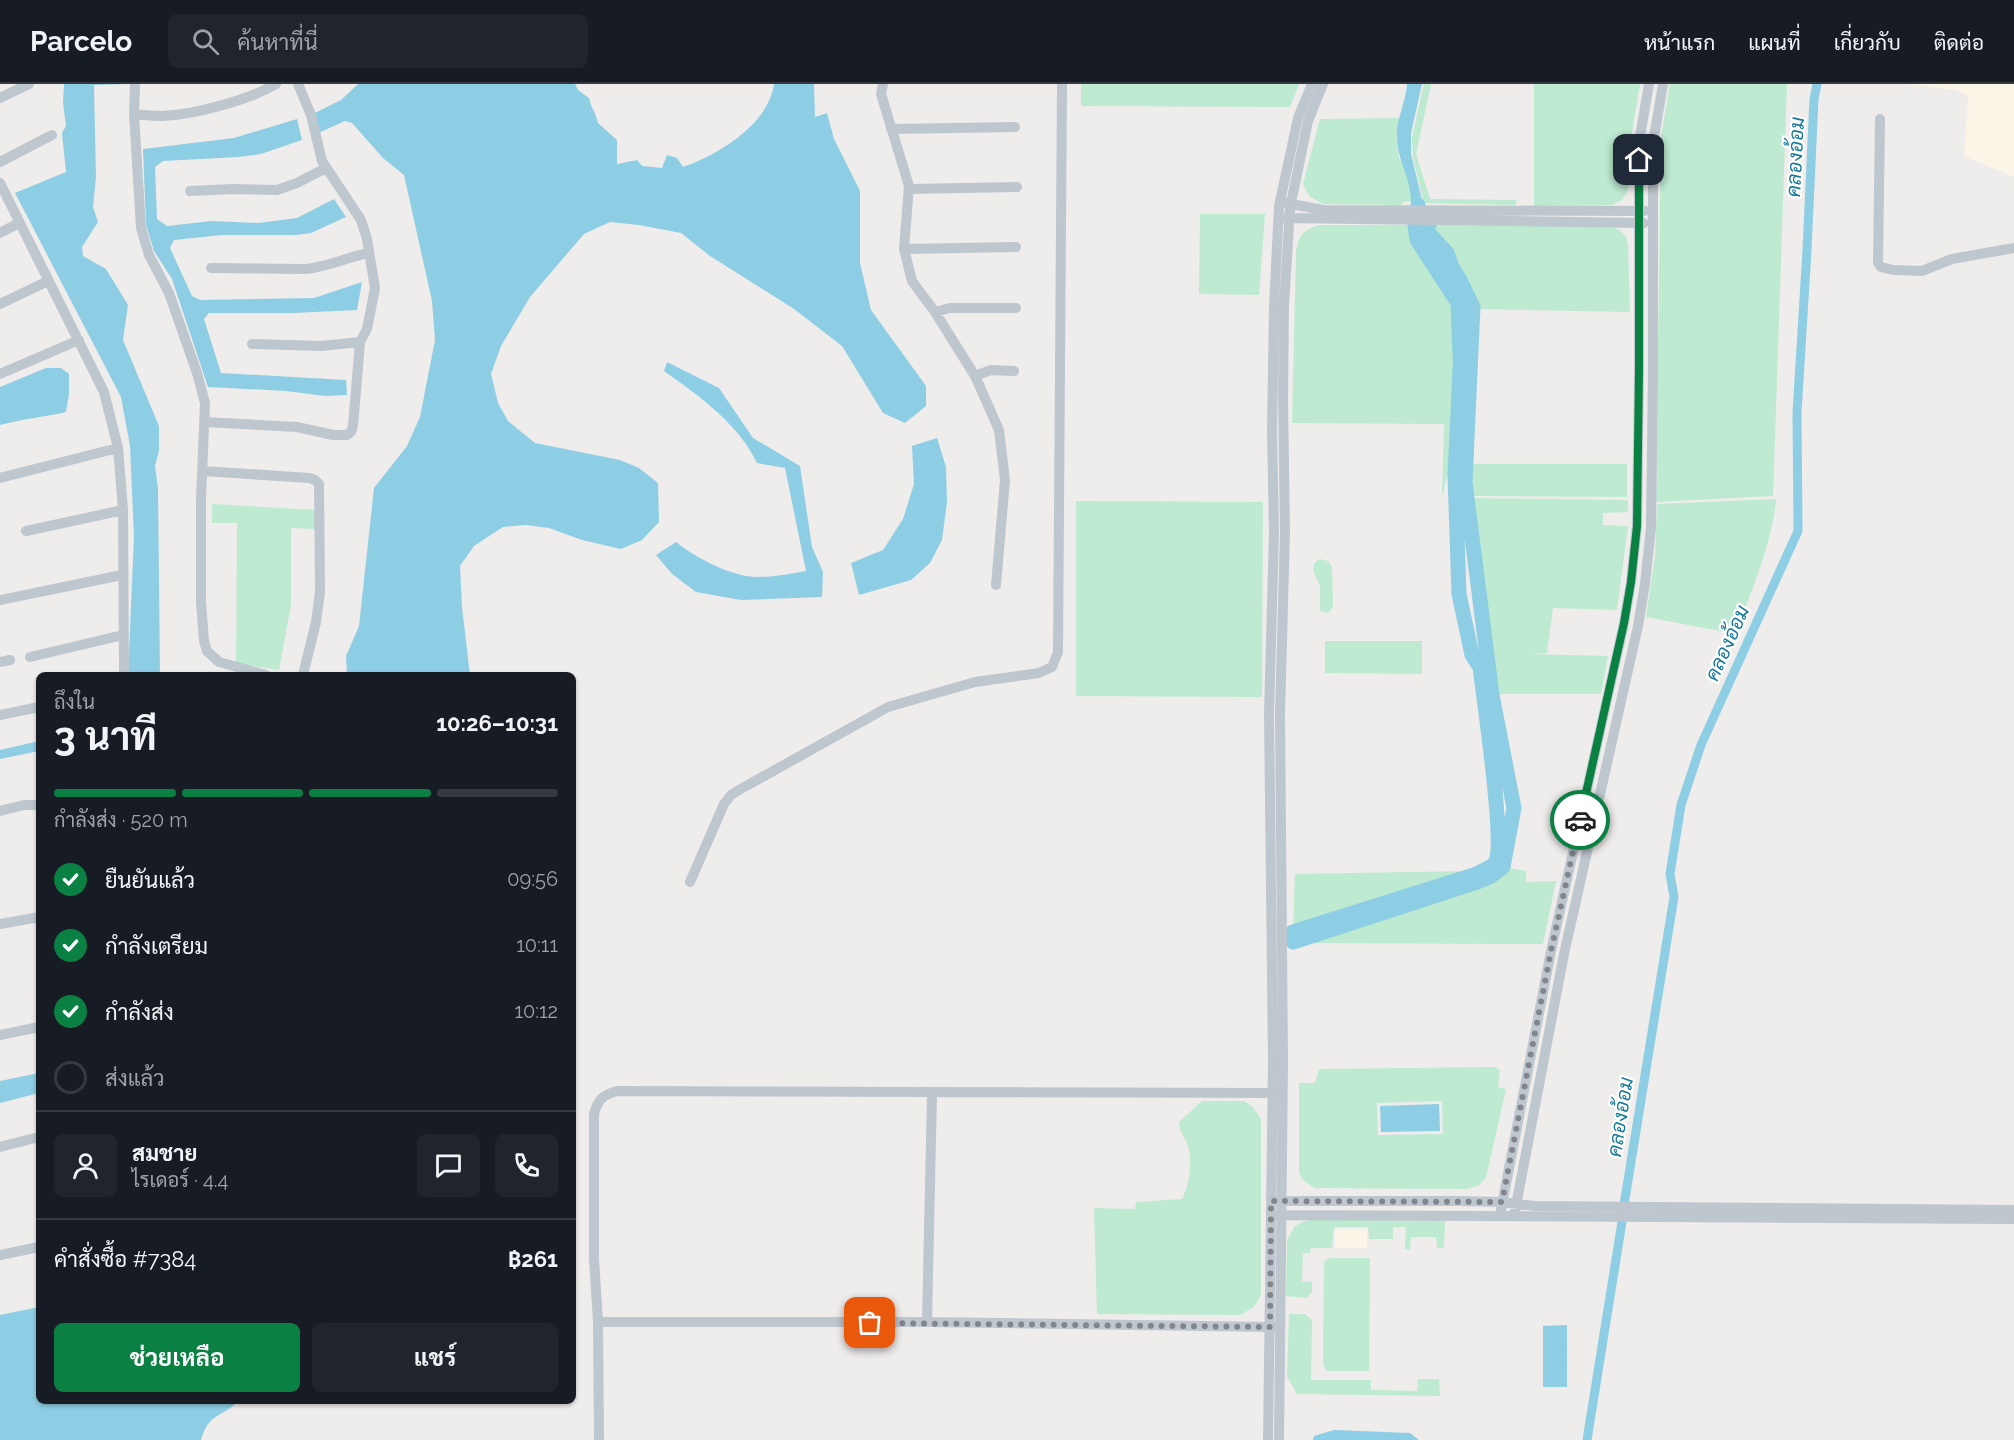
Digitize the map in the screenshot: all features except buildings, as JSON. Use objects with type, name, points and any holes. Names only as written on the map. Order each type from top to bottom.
[{"type":"street","points":[[0,98],[29,84]]},
{"type":"street","points":[[135,84],[134,114],[140,217],[145,243],[169,293],[197,373],[205,404],[201,602],[204,641],[207,651],[219,662],[255,672]]},
{"type":"street","points":[[134,114],[160,116],[199,110],[254,95],[276,84]]},
{"type":"street","points":[[205,422],[297,427],[333,435],[347,435],[353,426],[360,342],[367,329],[375,288],[367,239],[361,220],[326,168],[316,143],[311,115],[298,84]]},
{"type":"street","points":[[884,84],[881,94],[909,189],[904,249],[912,281],[935,312],[975,376],[999,430],[1005,480],[996,585]]},
{"type":"street","points":[[690,882],[724,804],[731,795],[739,790],[888,707],[975,682],[1039,673],[1052,667],[1058,652],[1062,84]]},
{"type":"street","points":[[1269,1440],[1275,1327],[1280,713],[1285,532],[1284,218],[1298,118],[1312,84]]},
{"type":"street","points":[[1285,203],[1308,121],[1323,84]]},
{"type":"street","points":[[1500,1215],[1551,951],[1624,623],[1631,582],[1637,526],[1639,142],[1649,84]]},
{"type":"street","points":[[1514,1216],[1564,954],[1638,626],[1645,584],[1651,527],[1653,143],[1663,84]]},
{"type":"street","points":[[1880,119],[1878,263],[1881,267],[1893,270],[1922,271],[1952,259],[2014,248]]},
{"type":"street","points":[[891,129],[1015,127]]},
{"type":"street","points":[[0,162],[52,135]]},
{"type":"street","points":[[190,191],[277,190],[297,183],[326,168]]},
{"type":"street","points":[[0,183],[104,392],[118,448],[123,510],[124,672]]},
{"type":"street","points":[[909,189],[1017,187]]},
{"type":"street","points":[[1285,203],[1323,210],[1411,215]]},
{"type":"street","points":[[1638,217],[1652,211]]},
{"type":"street","points":[[1284,218],[1411,215],[1638,217],[1653,223]]},
{"type":"street","points":[[0,233],[19,223]]},
{"type":"street","points":[[904,249],[1016,248]]},
{"type":"street","points":[[211,268],[318,268],[354,255],[369,253]]},
{"type":"street","points":[[0,304],[48,280]]},
{"type":"street","points":[[935,312],[950,308],[1016,308]]},
{"type":"street","points":[[0,374],[79,340]]},
{"type":"street","points":[[252,344],[321,346],[360,342]]},
{"type":"street","points":[[975,376],[991,370],[1014,370]]},
{"type":"street","points":[[0,478],[118,448]]},
{"type":"street","points":[[203,471],[309,478],[319,484],[321,490],[320,592],[316,622],[304,672]]},
{"type":"street","points":[[26,531],[123,510]]},
{"type":"street","points":[[0,600],[122,575]]},
{"type":"street","points":[[30,657],[123,635]]},
{"type":"street","points":[[0,715],[36,708]]},
{"type":"street","points":[[0,811],[24,805],[36,805]]},
{"type":"street","points":[[0,924],[36,918]]},
{"type":"street","points":[[0,1035],[36,1028]]},
{"type":"street","points":[[599,1440],[598,1322],[594,1259],[594,1114],[599,1099],[606,1094],[617,1091],[815,1093],[854,1091],[932,1094],[1278,1093]]},
{"type":"street","points":[[927,1322],[932,1094]]},
{"type":"street","points":[[0,1147],[36,1138]]},
{"type":"street","points":[[1276,1201],[1502,1202],[1535,1206],[2014,1210]]},
{"type":"street","points":[[1276,1215],[2014,1219]]},
{"type":"street","points":[[0,1255],[36,1248]]},
{"type":"street","points":[[598,1322],[927,1322],[1275,1327]]},
{"type":"street","points":[[1275,1327],[1279,1440]]},
{"type":"shaded area","points":[[1909,84],[2014,84],[2014,177],[1964,156],[1968,96],[1956,90]]},
{"type":"shaded area","points":[[1335,1229],[1367,1229],[1367,1248],[1335,1248]]},
{"type":"green space","points":[[1081,84],[1299,84],[1290,107],[1081,106]]},
{"type":"green space","points":[[1424,84],[1431,84],[1416,154],[1430,199],[1517,200],[1515,205],[1424,203],[1413,158],[1412,137]]},
{"type":"green space","points":[[1534,84],[1640,84],[1631,138],[1630,182],[1622,200],[1612,205],[1534,206]]},
{"type":"green space","points":[[1670,84],[1787,84],[1773,496],[1656,502],[1661,136]]},
{"type":"green space","points":[[1401,118],[1396,136],[1399,157],[1407,173],[1412,201],[1403,202],[1402,205],[1323,204],[1309,196],[1303,184],[1320,119]]},
{"type":"green space","points":[[1200,214],[1265,214],[1259,295],[1199,294]]},
{"type":"green space","points":[[1319,225],[1415,225],[1417,240],[1458,303],[1455,471],[1447,476],[1442,497],[1444,424],[1292,423],[1296,252],[1303,234]]},
{"type":"green space","points":[[1430,225],[1607,226],[1618,229],[1626,236],[1628,244],[1630,312],[1477,309],[1467,296],[1447,253],[1428,231]]},
{"type":"green space","points":[[1468,464],[1627,464],[1627,497],[1468,496]]},
{"type":"green space","points":[[1468,498],[1628,500],[1628,512],[1603,513],[1603,525],[1628,526],[1617,610],[1553,608],[1547,653],[1526,654],[1608,656],[1601,694],[1494,694]]},
{"type":"green space","points":[[1776,499],[1766,550],[1736,634],[1646,617],[1655,557],[1657,504]]},
{"type":"green space","points":[[1076,501],[1263,502],[1262,697],[1076,696]]},
{"type":"green space","points":[[212,504],[316,510],[316,529],[291,528],[291,605],[279,670],[236,663],[237,523],[212,523]]},
{"type":"green space","points":[[1319,559],[1328,561],[1332,567],[1333,607],[1328,613],[1320,610],[1320,586],[1313,570],[1314,564]]},
{"type":"green space","points":[[1325,641],[1422,641],[1422,674],[1325,673]]},
{"type":"green space","points":[[1499,853],[1494,864],[1477,875],[1293,929],[1295,874],[1468,871],[1488,865]]},
{"type":"green space","points":[[1503,867],[1526,871],[1526,882],[1556,881],[1543,944],[1295,943],[1474,883],[1491,876]]},
{"type":"green space","points":[[1495,1067],[1500,1070],[1498,1087],[1506,1089],[1486,1178],[1478,1186],[1466,1189],[1315,1188],[1304,1181],[1299,1173],[1299,1083],[1315,1083],[1319,1069]],"holes":[[[1442,1101],[1443,1134],[1378,1135],[1377,1103]]]},
{"type":"green space","points":[[1202,1101],[1244,1101],[1253,1107],[1261,1119],[1261,1295],[1254,1307],[1240,1315],[1097,1314],[1094,1208],[1135,1209],[1136,1202],[1182,1199],[1189,1179],[1190,1164],[1189,1150],[1179,1122]]},
{"type":"green space","points":[[1307,1220],[1445,1220],[1444,1248],[1437,1248],[1436,1237],[1411,1237],[1410,1250],[1405,1249],[1406,1227],[1393,1227],[1393,1239],[1369,1239],[1368,1227],[1334,1227],[1332,1248],[1311,1248],[1310,1253],[1303,1253],[1302,1281],[1312,1282],[1312,1292],[1307,1298],[1286,1296],[1287,1240],[1295,1226]]},
{"type":"green space","points":[[1330,1258],[1370,1258],[1369,1371],[1327,1371],[1323,1364],[1324,1262]]},
{"type":"green space","points":[[1289,1314],[1305,1314],[1312,1320],[1311,1380],[1371,1380],[1371,1390],[1417,1391],[1418,1379],[1439,1379],[1440,1396],[1297,1394],[1287,1377]]},
{"type":"water","points":[[64,84],[127,84],[94,85],[96,177],[93,207],[98,222],[82,247],[83,256],[106,269],[128,305],[123,340],[159,426],[159,451],[155,466],[158,488],[160,672],[128,672],[134,537],[130,446],[121,397],[15,193],[66,172],[62,133],[66,126],[63,103]]},
{"type":"water","points":[[358,84],[575,84],[578,90],[589,98],[598,123],[617,140],[617,164],[637,160],[642,166],[662,168],[667,155],[677,158],[683,167],[712,154],[740,136],[762,112],[770,99],[774,84],[814,84],[815,117],[827,113],[834,139],[860,191],[860,263],[871,310],[926,386],[926,406],[905,423],[883,413],[842,346],[794,309],[710,256],[681,233],[610,222],[584,234],[530,297],[501,346],[491,374],[498,403],[508,421],[535,443],[620,460],[639,468],[658,483],[659,522],[642,540],[621,549],[582,540],[549,528],[526,525],[503,527],[474,546],[460,566],[470,672],[347,672],[346,656],[359,626],[374,488],[407,446],[420,417],[435,340],[432,301],[404,175],[383,158],[352,123],[345,121],[314,135],[311,115],[341,100]]},
{"type":"water","points":[[1407,84],[1422,84],[1411,133],[1411,154],[1423,204],[1411,204],[1409,186],[1398,149],[1397,133]]},
{"type":"water","points":[[297,119],[302,140],[261,154],[163,161],[155,167],[157,219],[167,226],[212,221],[258,223],[297,218],[334,199],[346,217],[311,233],[223,235],[174,240],[170,248],[192,296],[200,300],[314,298],[362,282],[357,310],[209,313],[204,319],[221,373],[346,380],[347,395],[325,396],[286,391],[208,387],[172,279],[154,251],[146,225],[143,149],[234,138]]},
{"type":"water","points":[[667,362],[719,388],[753,438],[800,466],[812,547],[823,572],[822,597],[741,600],[696,592],[672,574],[656,555],[676,542],[704,560],[737,574],[764,577],[806,571],[785,468],[757,463],[739,435],[716,411],[664,371]]},
{"type":"water","points":[[46,368],[61,368],[69,374],[66,412],[0,425],[0,387]]},
{"type":"water","points":[[937,438],[946,467],[947,502],[942,540],[930,563],[911,580],[859,595],[851,563],[883,550],[903,519],[914,484],[912,446]]},
{"type":"water","points":[[36,742],[36,752],[0,759],[0,750]]},
{"type":"water","points":[[36,1074],[36,1094],[0,1103],[0,1081]]},
{"type":"water","points":[[1439,1104],[1440,1131],[1381,1132],[1380,1106]]},
{"type":"water","points":[[36,1308],[36,1404],[234,1404],[208,1424],[201,1440],[0,1440],[0,1315]]},
{"type":"water","points":[[1567,1325],[1567,1387],[1543,1387],[1543,1326]]},
{"type":"water","points":[[1334,1430],[1410,1433],[1419,1440],[1313,1440],[1314,1436]]},
{"type":"waterway","name":"คลองอ้อม","points":[[1623,1211],[1674,897],[1670,874],[1681,805],[1701,745],[1798,531],[1797,413],[1814,99],[1817,84]]},
{"type":"waterway","points":[[1418,205],[1425,242],[1463,304],[1455,476],[1459,594],[1472,655],[1480,667],[1496,802],[1497,852],[1494,864],[1474,875],[1293,932],[1293,942],[1477,882],[1503,867],[1514,808],[1492,695],[1465,482],[1473,307],[1447,253],[1427,231],[1429,225],[1415,225],[1417,240],[1458,303],[1460,357]]},
{"type":"waterway","name":"คลองอ้อม","points":[[1587,1440],[1622,1222]]},
{"type":"way so far","points":[[870,1323],[1270,1327],[1271,1201],[1502,1202],[1551,951],[1580,820]]},
{"type":"route","points":[[1580,820],[1624,623],[1637,526],[1639,160]]}]
